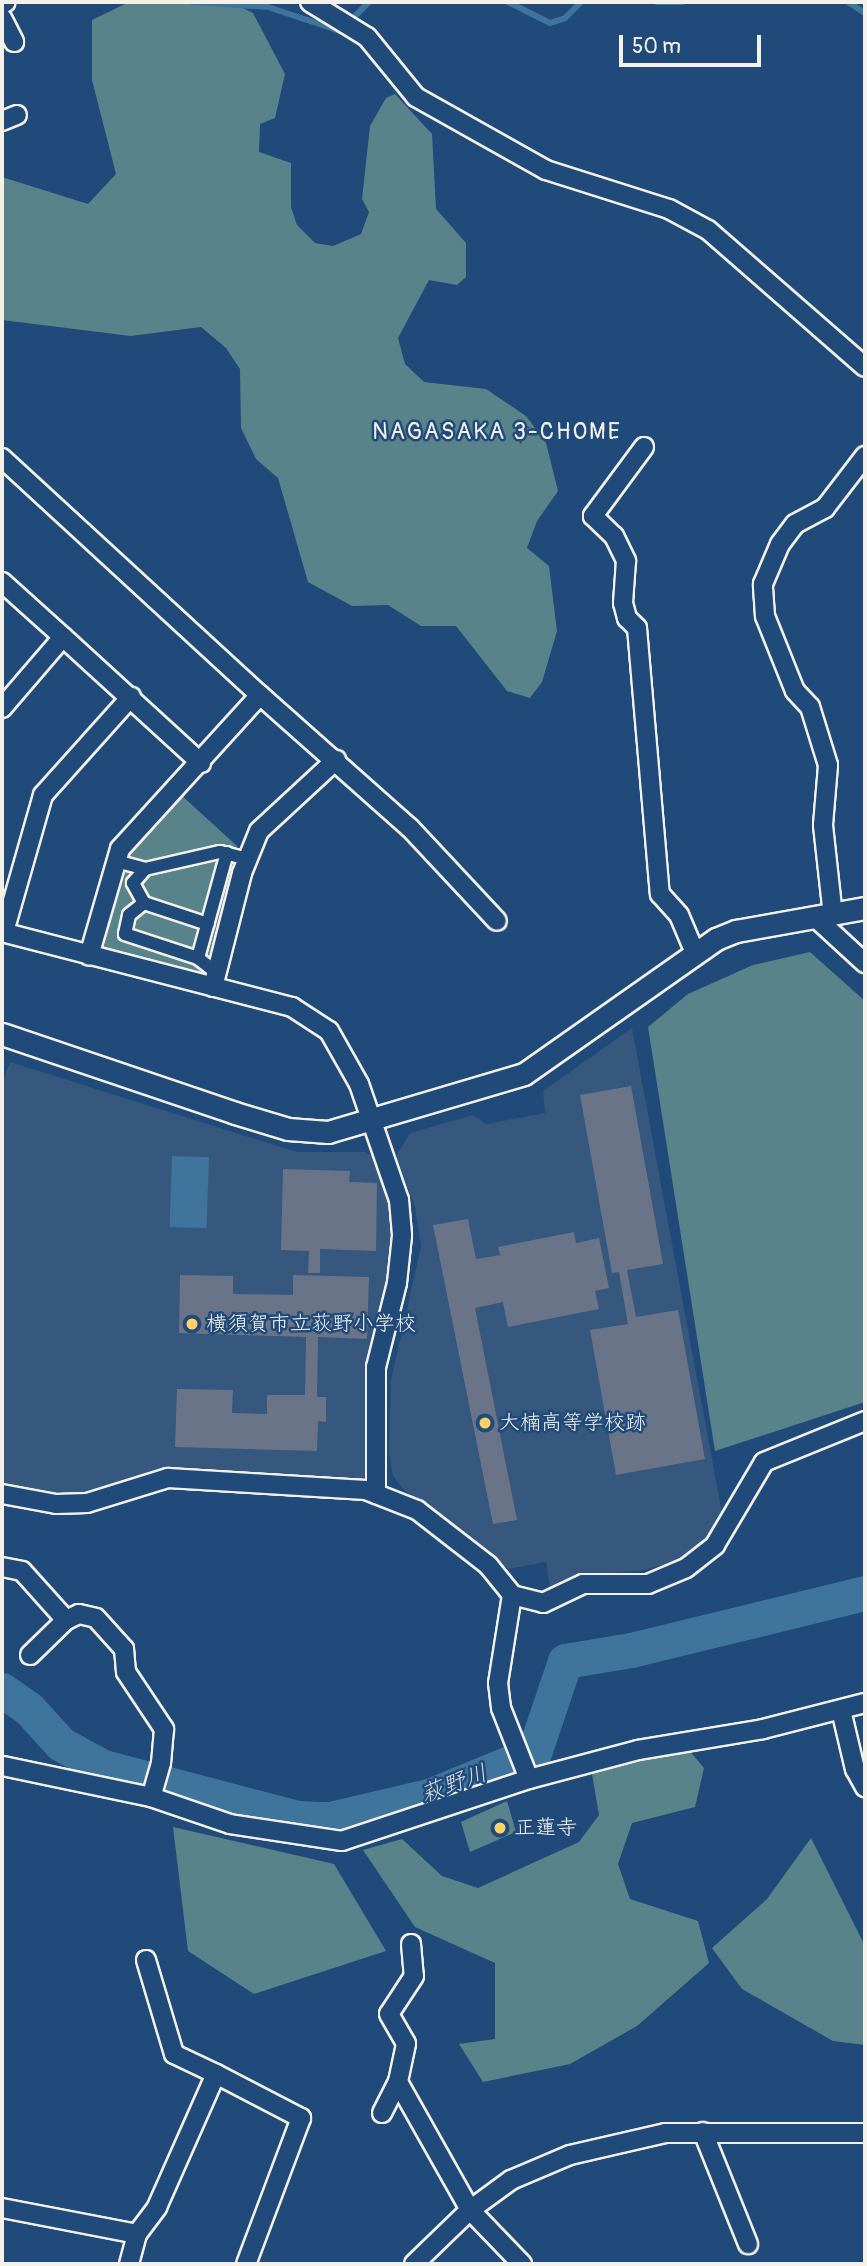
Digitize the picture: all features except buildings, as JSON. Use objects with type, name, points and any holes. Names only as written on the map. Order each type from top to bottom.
[{"type":"street","points":[[310,2],[367,37],[416,97],[546,170],[669,209],[708,230],[865,367]]},
{"type":"street","points":[[2,18],[14,42]]},
{"type":"street","points":[[644,447],[593,516],[614,536],[626,561],[623,603],[627,618],[637,628],[660,894],[679,915],[694,951]]},
{"type":"street","points":[[865,456],[825,508],[795,524],[780,544],[763,584],[765,616],[795,691],[810,707],[828,765],[823,825],[825,918],[865,963]]},
{"type":"street","points":[[2,458],[260,695],[410,828],[497,921]]},
{"type":"street","points":[[2,582],[201,763]]},
{"type":"street","points":[[2,708],[63,637]]},
{"type":"street","points":[[89,956],[120,849],[260,695]]},
{"type":"street","points":[[131,698],[43,794],[3,932],[89,956],[215,980],[292,1007],[329,1031],[359,1084],[399,1200],[402,1236],[397,1283],[376,1367],[376,1494]]},
{"type":"street","points":[[215,980],[248,859],[259,831],[336,760]]},
{"type":"street","points":[[116,862],[145,869],[227,853],[248,859]]},
{"type":"street","points":[[198,958],[227,853]]},
{"type":"street","points":[[145,869],[134,883],[144,903],[208,924]]},
{"type":"street","points":[[144,903],[129,915],[125,934],[198,958],[215,980]]},
{"type":"street","points":[[2,1034],[288,1129],[328,1132],[370,1122],[524,1074],[694,951],[736,931],[825,918],[865,908]]},
{"type":"street","points":[[2,1495],[56,1504],[87,1503],[168,1478],[376,1494],[416,1510],[488,1565],[512,1595],[543,1603],[583,1584],[648,1584],[686,1569],[715,1545],[764,1462],[865,1421]]},
{"type":"street","points":[[2,1567],[22,1571],[66,1620]]},
{"type":"street","points":[[512,1595],[499,1683],[501,1708],[529,1779]]},
{"type":"street","points":[[30,1655],[66,1620],[79,1614],[96,1618],[124,1649],[126,1672],[164,1729],[161,1763],[154,1791]]},
{"type":"street","points":[[2,1766],[154,1791],[230,1824],[342,1841],[529,1779],[638,1750],[763,1729],[865,1703]]},
{"type":"street","points":[[841,1710],[855,1769],[865,1787]]},
{"type":"street","points":[[382,2113],[398,2082],[406,2044],[389,2014],[414,1976],[411,1944]]},
{"type":"street","points":[[146,1959],[174,2054],[301,2118],[246,2264]]},
{"type":"street","points":[[129,2264],[137,2234],[157,2207],[216,2074]]},
{"type":"street","points":[[398,2082],[470,2210],[522,2264]]},
{"type":"street","points":[[703,2132],[748,2244]]},
{"type":"street","points":[[414,2264],[470,2210],[511,2180],[570,2155],[665,2133],[865,2133]]},
{"type":"street","points":[[2,2207],[137,2234]]},
{"type":"shaded area","points":[[632,1028],[722,1513],[710,1537],[676,1562],[640,1571],[575,1575],[550,1587],[546,1562],[508,1569],[405,1491],[393,1476],[389,1452],[391,1380],[421,1246],[415,1207],[396,1156],[410,1133],[473,1115],[486,1124],[545,1113],[543,1091]]},
{"type":"shaded area","name":"横須賀市立荻野小学校","points":[[10,1062],[297,1152],[365,1152],[373,1157],[395,1222],[371,1476],[359,1487],[164,1476],[97,1502],[2,1491],[2,1083]]},
{"type":"shaded area","points":[[172,1156],[209,1157],[206,1228],[170,1227]]},
{"type":"green space","points":[[129,2],[231,2],[253,13],[285,74],[275,118],[260,124],[259,152],[291,163],[291,207],[297,225],[315,243],[333,246],[361,234],[369,212],[362,199],[370,126],[386,98],[395,94],[432,134],[436,209],[466,243],[466,277],[457,285],[429,280],[398,338],[405,364],[424,382],[486,389],[526,416],[546,443],[558,491],[537,521],[527,548],[549,566],[557,631],[542,682],[530,698],[507,691],[456,626],[421,626],[388,605],[352,606],[308,582],[278,478],[256,459],[241,428],[240,369],[226,348],[201,327],[131,336],[2,320],[2,177],[88,204],[116,174],[92,80],[92,20]]},
{"type":"green space","points":[[180,794],[237,846],[205,977],[102,948],[131,852]]},
{"type":"green space","points":[[810,952],[865,1001],[865,1402],[715,1451],[648,1027],[688,994],[753,965]]},
{"type":"green space","points":[[688,1749],[704,1768],[695,1807],[632,1823],[618,1864],[630,1899],[698,1921],[709,1963],[637,2026],[570,2064],[483,2082],[459,2044],[495,2039],[495,1963],[415,1927],[363,1850],[402,1839],[442,1876],[478,1888],[579,1842],[599,1815],[592,1774]]},
{"type":"green space","points":[[507,1801],[516,1832],[470,1852],[461,1822]]},
{"type":"green space","points":[[173,1827],[334,1864],[386,1951],[254,1994],[188,1951]]},
{"type":"green space","points":[[811,1838],[865,1946],[865,2045],[833,2041],[742,1989],[712,1948],[767,1899]]},
{"type":"waterway","points":[[192,2],[268,7],[340,31],[369,2]]},
{"type":"waterway","points":[[508,2],[550,23],[565,18],[581,2]]},
{"type":"waterway","points":[[657,2],[682,2]]},
{"type":"waterway","points":[[848,2],[865,13]]},
{"type":"waterway","name":"萩野川","points":[[2,1690],[29,1709],[61,1744],[103,1767],[297,1818],[330,1819],[429,1796],[534,1753],[565,1661],[631,1650],[865,1593]]},
{"type":"place","name":"横須賀市立荻野小学校","points":[[192,1324]]},
{"type":"place","name":"大楠高等学校跡","points":[[485,1423]]},
{"type":"place","name":"正蓮寺","points":[[500,1828]]},
{"type":"district","name":"NAGASAKA 3-CHOME","points":[[497,432]]}]
